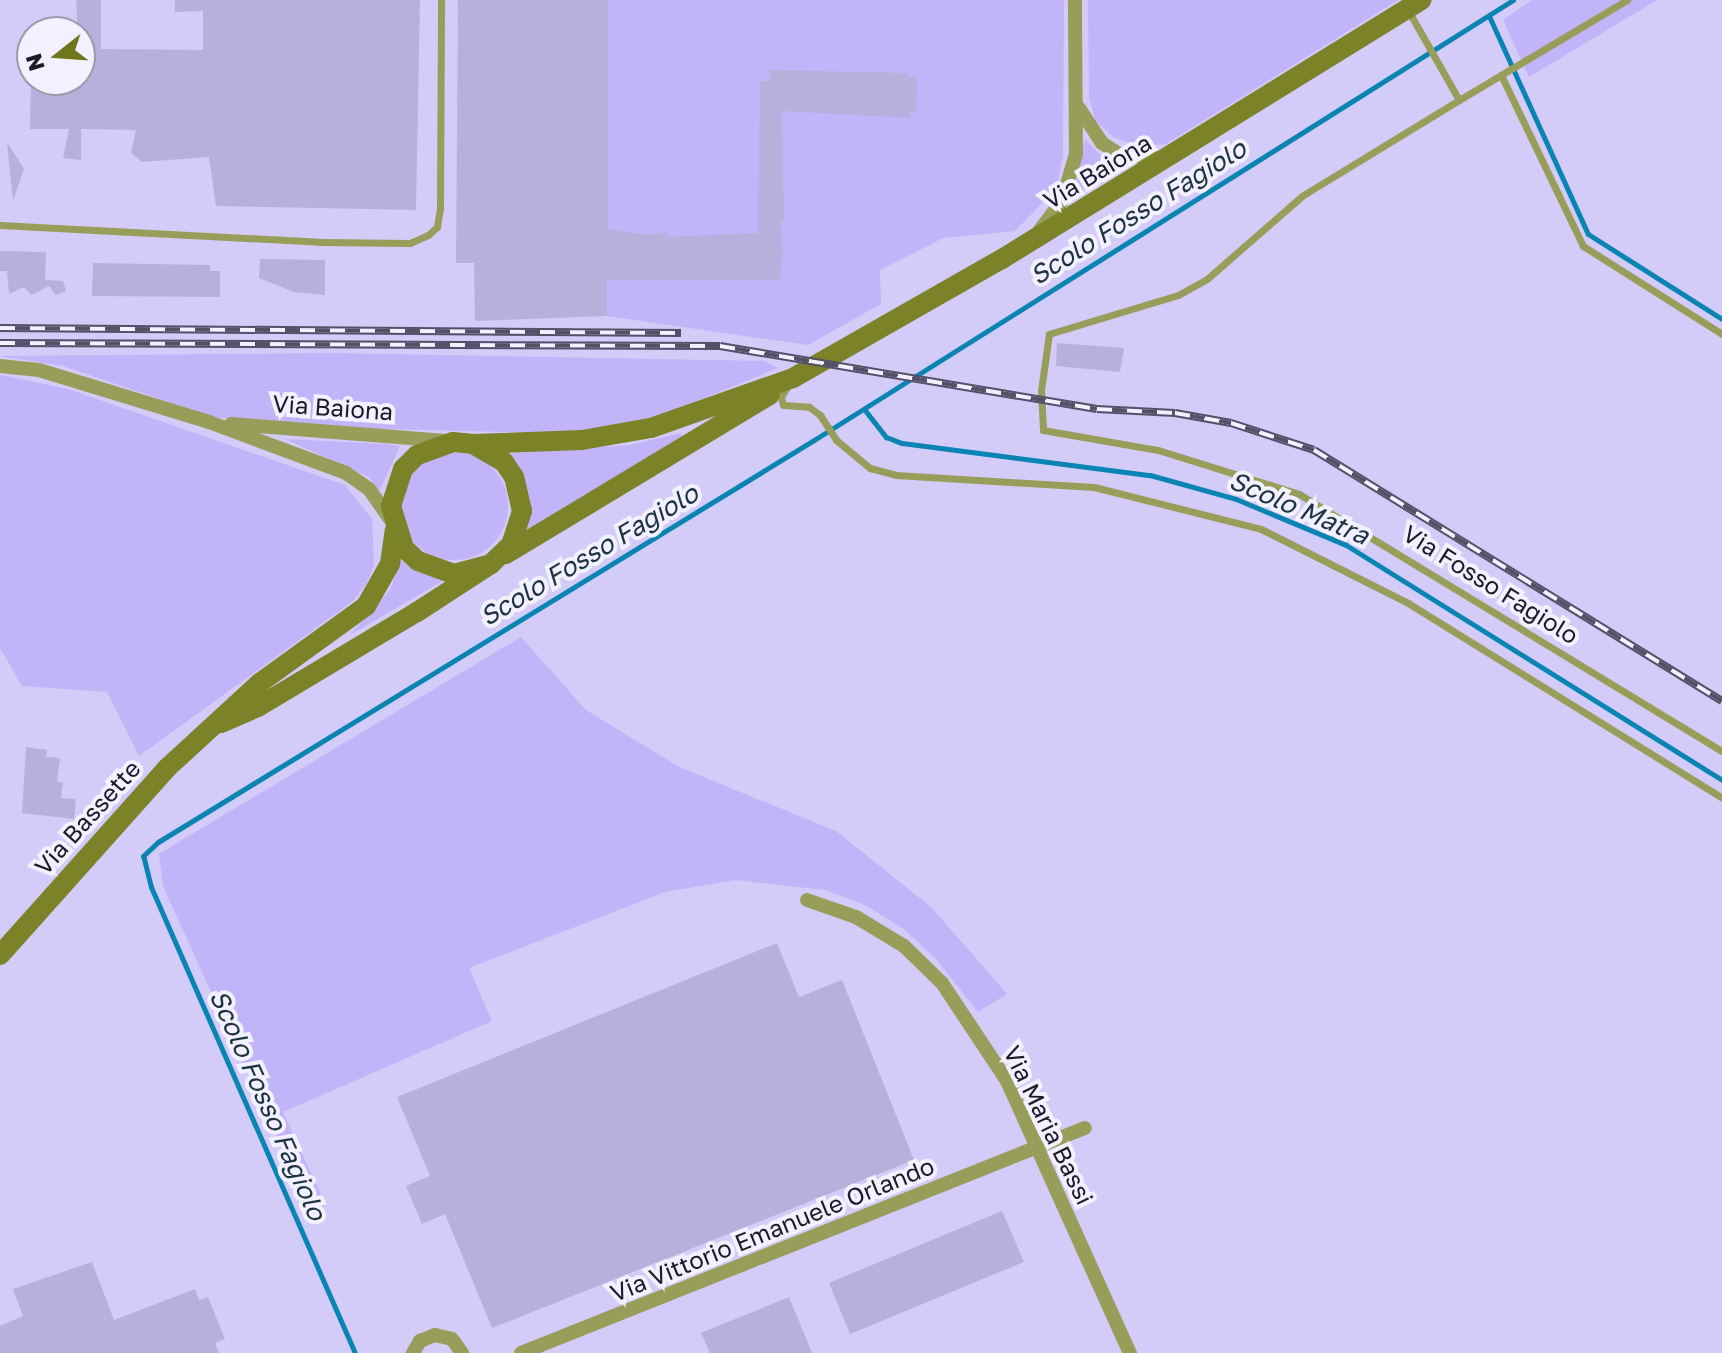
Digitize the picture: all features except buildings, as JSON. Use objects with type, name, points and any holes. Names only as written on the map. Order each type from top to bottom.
[{"type":"main road","name":"Via Baiona","points":[[495,561],[756,405],[793,378],[1169,158],[1414,5]]},
{"type":"main road","name":"Via Baiona","points":[[463,443],[582,440],[651,428],[793,378]]},
{"type":"main road","points":[[463,443],[504,462],[520,493],[519,529],[495,561],[454,574],[435,570],[418,561],[394,528],[392,496],[403,469],[426,450],[463,443]]},
{"type":"main road","name":"Via Bassette","points":[[0,955],[123,814],[261,682],[366,606],[390,564],[394,528]]},
{"type":"main road","name":"Via Bassette","points":[[221,723],[258,707],[495,561]]},
{"type":"street","points":[[1029,242],[1053,215],[1070,185],[1077,104],[1075,0]]},
{"type":"street","points":[[1077,104],[1102,143],[1119,154],[1169,158]]},
{"type":"street","name":"Via Baiona","points":[[0,366],[39,370],[209,422],[346,473],[369,489],[394,528]]},
{"type":"street","name":"Via Baiona","points":[[209,422],[463,443]]},
{"type":"street","name":"Via Maria Bassi","points":[[807,900],[856,917],[904,946],[942,983],[1007,1081],[1040,1147],[1130,1353]]},
{"type":"street","name":"Via Vittorio Emanuele Orlando","points":[[521,1353],[1085,1128]]},
{"type":"street","points":[[413,1353],[420,1341],[435,1335],[452,1339],[462,1353]]},
{"type":"lane","points":[[0,225],[335,242],[410,243],[428,235],[437,227],[440,207],[441,0]]},
{"type":"lane","name":"Via Fosso Fagiolo","points":[[1627,0],[1302,196],[1207,279],[1178,295],[1049,334],[1041,390],[1043,430],[1172,453],[1299,494],[1722,751]]},
{"type":"lane","points":[[1414,5],[1419,30],[1459,100]]},
{"type":"lane","points":[[1503,74],[1583,246],[1722,334]]},
{"type":"lane","points":[[793,378],[781,397],[783,405],[809,407],[820,415],[836,440],[870,468],[896,475],[1094,487],[1261,529],[1408,603],[1722,798]]},
{"type":"shaded area","points":[[608,0],[1064,0],[1063,156],[1056,189],[1015,231],[943,238],[880,270],[881,304],[808,345],[607,316]]},
{"type":"shaded area","points":[[1088,0],[1398,0],[1166,144],[1139,146],[1113,137],[1095,120],[1089,97]]},
{"type":"shaded area","points":[[1532,0],[1657,0],[1529,77],[1503,20]]},
{"type":"shaded area","points":[[1085,139],[1099,154],[1124,165],[1073,196]]},
{"type":"shaded area","points":[[330,353],[764,361],[778,368],[660,416],[614,428],[554,433],[338,428],[213,417],[63,366],[0,356]]},
{"type":"shaded area","points":[[0,375],[68,389],[345,485],[372,519],[374,564],[367,583],[353,601],[139,756],[107,692],[22,686],[0,648]]},
{"type":"shaded area","points":[[681,433],[682,437],[523,532],[505,454],[630,445]]},
{"type":"shaded area","points":[[285,439],[400,446],[379,492],[369,477]]},
{"type":"shaded area","points":[[454,452],[475,456],[492,468],[504,485],[508,506],[504,527],[492,544],[475,556],[454,560],[433,556],[416,544],[404,527],[400,506],[404,485],[416,468],[433,456]]},
{"type":"shaded area","points":[[401,560],[415,571],[446,579],[350,635],[390,590]]},
{"type":"shaded area","points":[[521,637],[586,710],[679,767],[836,831],[932,908],[1007,994],[978,1012],[936,959],[904,929],[865,905],[825,890],[736,880],[665,892],[469,968],[492,1021],[283,1112],[326,1206],[311,1212],[163,886],[159,854]]},
{"type":"waterway","name":"Scolo Fosso Fagiolo","points":[[355,1353],[151,887],[143,856],[158,842],[814,440],[1513,0]]},
{"type":"waterway","points":[[1489,16],[1588,234],[1722,319]]},
{"type":"waterway","name":"Scolo Matra","points":[[864,409],[886,437],[902,443],[1150,475],[1236,499],[1346,545],[1722,780]]},
{"type":"railway","points":[[0,328],[681,333]]},
{"type":"railway","points":[[0,343],[720,346],[1097,409],[1175,413],[1231,423],[1314,450],[1722,701]]}]
